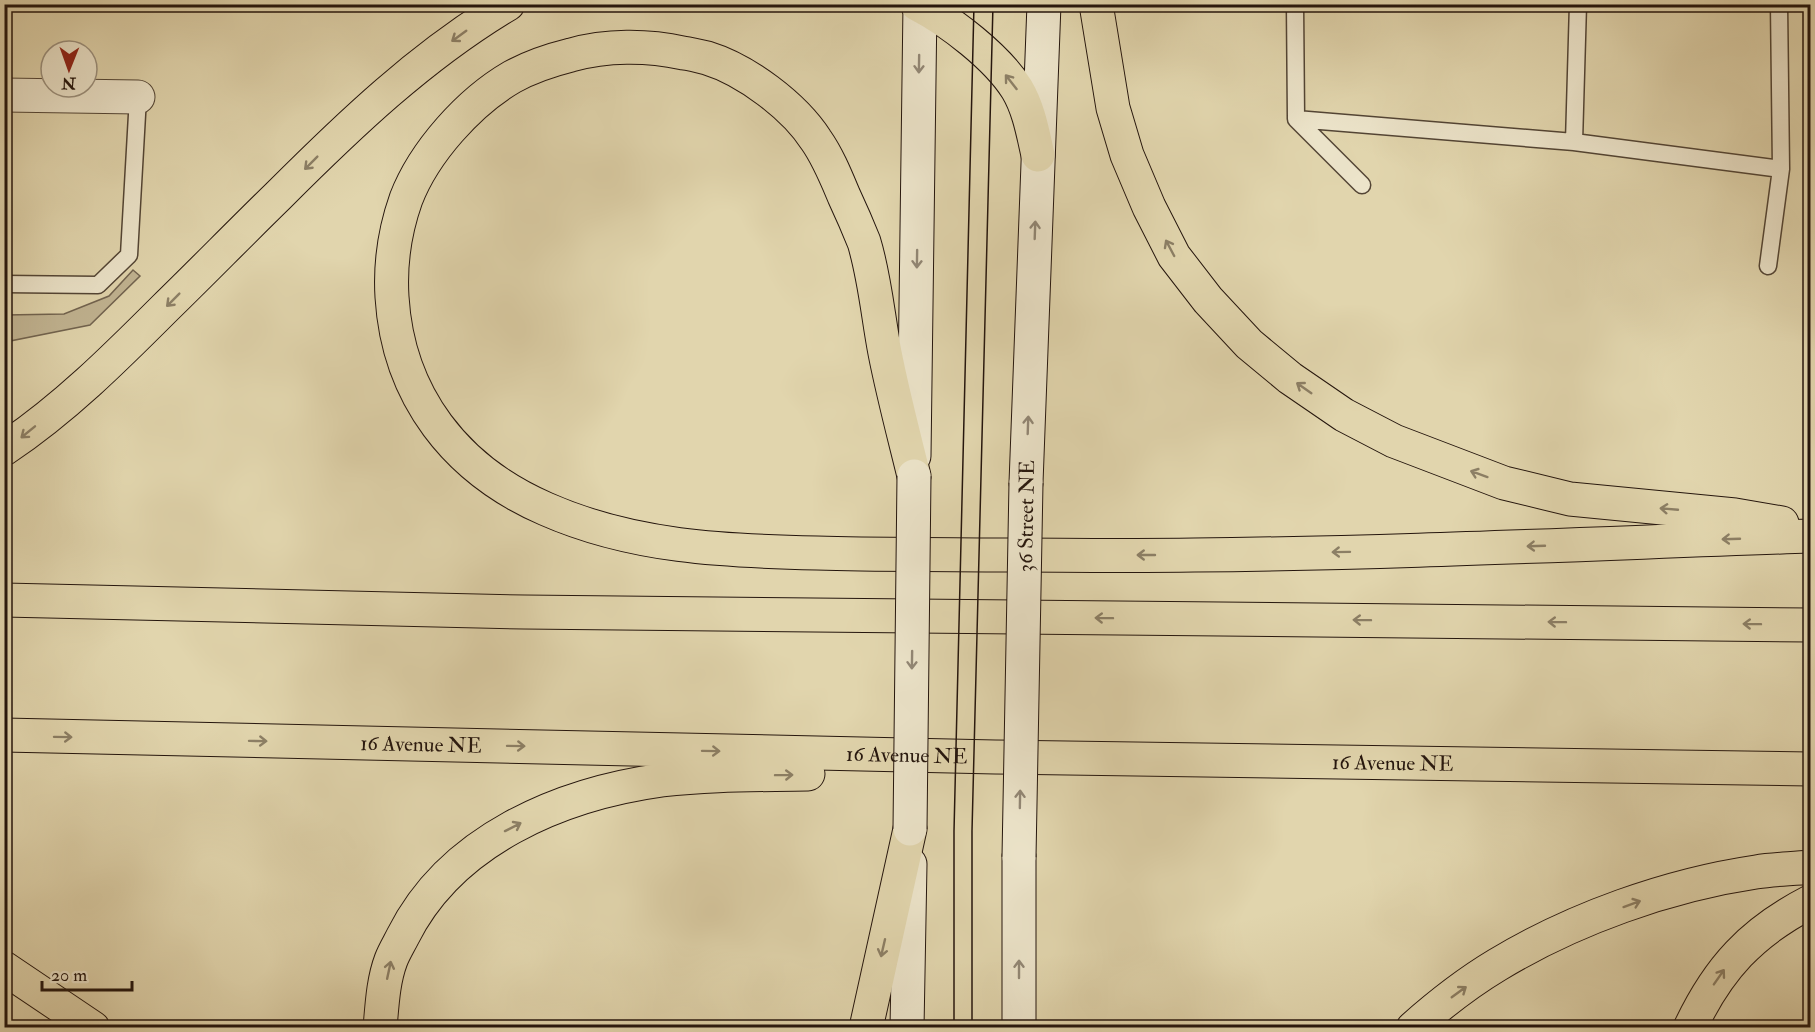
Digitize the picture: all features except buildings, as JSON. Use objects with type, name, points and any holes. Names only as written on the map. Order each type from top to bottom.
[{"type":"highway","points":[[4,449],[67,400],[124,348],[335,139],[386,93],[463,32],[508,4]]},
{"type":"highway","points":[[1096,4],[1113,108],[1126,155],[1174,256],[1208,300],[1249,344],[1290,378],[1344,415],[1394,441],[1504,483],[1570,499],[1735,515],[1810,529]]},
{"type":"highway","points":[[919,5],[980,48],[1016,88],[1028,114],[1038,155]]},
{"type":"highway","points":[[914,476],[885,354],[875,292],[864,245],[850,208],[817,140],[796,114],[745,75],[711,59],[665,49],[630,47],[588,50],[553,60],[514,76],[485,96],[457,122],[428,157],[408,194],[397,230],[391,274],[393,317],[403,362],[419,400],[446,436],[474,466],[507,490],[547,510],[633,538],[736,552],[1193,555],[1418,550],[1810,536]]},
{"type":"highway","points":[[4,600],[524,612],[1810,625]]},
{"type":"highway","name":"16 Avenue NE","points":[[4,735],[995,757],[1810,769]]},
{"type":"highway","points":[[380,1028],[390,961],[409,923],[432,889],[459,863],[492,837],[531,818],[571,801],[662,780],[717,776],[920,772],[995,757]]},
{"type":"highway","points":[[866,1028],[910,829]]},
{"type":"highway","points":[[1413,1028],[1497,965],[1541,941],[1588,920],[1690,885],[1757,872],[1810,867]]},
{"type":"highway","points":[[1690,1028],[1703,999],[1725,968],[1757,935],[1784,916],[1810,902]]},
{"type":"highway","points":[[4,968],[93,1028]]},
{"type":"main road","name":"36 Street NE","points":[[1019,1028],[1019,857],[1026,483],[1044,4]]},
{"type":"main road","points":[[908,1028],[919,5]]},
{"type":"main road","points":[[4,95],[138,97]]},
{"type":"lane","points":[[1295,4],[1296,119],[1362,185]]},
{"type":"lane","points":[[1574,142],[1578,4]]},
{"type":"lane","points":[[1767,266],[1780,169],[1779,4]]},
{"type":"lane","points":[[4,284],[98,285],[129,255],[138,97]]},
{"type":"lane","points":[[1296,119],[1574,142],[1780,169]]},
{"type":"shaded area","points":[[133,270],[140,276],[90,325],[5,342],[5,315],[64,314],[109,296]]},
{"type":"tram line","points":[[954,1028],[954,831],[974,4]]},
{"type":"tram line","points":[[972,1028],[972,831],[993,4]]}]
